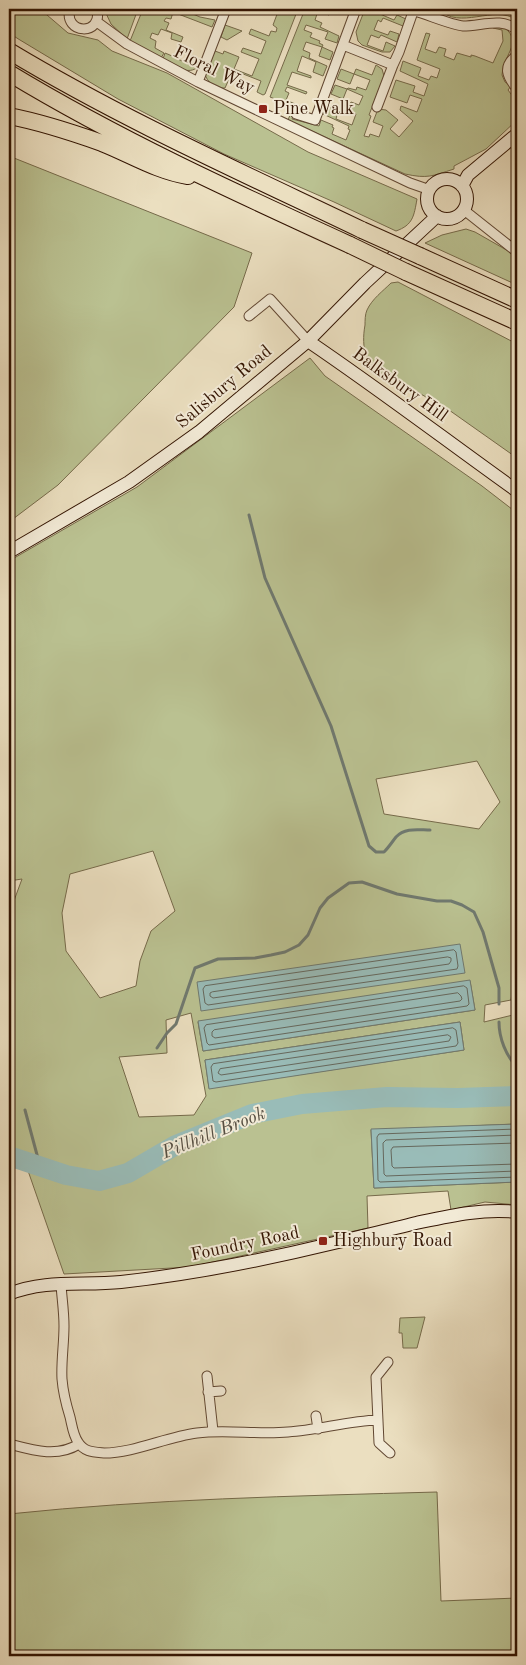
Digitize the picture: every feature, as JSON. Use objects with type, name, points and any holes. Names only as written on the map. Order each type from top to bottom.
[{"type":"highway","points":[[9,50],[67,84],[177,142],[362,230],[517,300]]},
{"type":"highway","points":[[9,73],[108,129],[210,180],[517,322]]},
{"type":"highway","points":[[9,116],[33,121],[94,140],[171,174],[210,180]]},
{"type":"street","points":[[67,10],[71,23],[79,29],[90,28],[97,22],[99,15],[97,9]]},
{"type":"street","points":[[198,82],[226,9]]},
{"type":"street","points":[[296,114],[315,120],[356,9]]},
{"type":"street","points":[[377,107],[414,10],[462,26],[502,23],[510,24],[517,30]]},
{"type":"street","name":"Floral Way","points":[[97,22],[127,44],[198,82],[410,183],[430,190]]},
{"type":"street","points":[[343,45],[393,65]]},
{"type":"street","points":[[517,55],[508,66],[510,80],[517,90]]},
{"type":"street","points":[[462,186],[468,175],[517,134]]},
{"type":"street","points":[[445,180],[457,182],[462,186],[467,198],[464,210],[455,218],[443,219],[437,216],[429,207],[428,196],[430,190],[434,185],[445,180]]},
{"type":"street","points":[[464,210],[517,252]]},
{"type":"street","name":"Salisbury Road","points":[[9,552],[129,482],[199,432],[308,341],[365,283],[437,216]]},
{"type":"street","name":"Balksbury Hill","points":[[249,316],[270,299],[308,341],[360,376],[517,491]]},
{"type":"street","name":"Foundry Road","points":[[9,1294],[24,1288],[44,1284],[119,1282],[203,1272],[441,1218],[486,1211],[517,1212]]},
{"type":"street","points":[[60,1285],[64,1320],[62,1379],[75,1437],[79,1444],[87,1451],[116,1452],[172,1437],[213,1431],[278,1433],[378,1420]]},
{"type":"street","points":[[388,1362],[376,1377],[379,1443],[390,1453]]},
{"type":"street","points":[[207,1376],[213,1431]]},
{"type":"street","points":[[208,1392],[221,1391]]},
{"type":"street","points":[[316,1416],[318,1429]]},
{"type":"street","points":[[9,1444],[51,1452],[68,1450],[79,1444]]},
{"type":"green space","points":[[480,8],[492,8],[512,12],[517,9],[517,20],[508,16],[498,15],[456,18],[447,15],[439,9],[451,11],[457,9],[461,11],[467,9],[471,11]]},
{"type":"green space","points":[[9,9],[40,9],[68,33],[98,40],[112,51],[167,73],[308,152],[417,199],[412,219],[402,229],[396,231],[224,154],[118,99],[9,33]]},
{"type":"green space","points":[[104,9],[138,9],[127,39],[111,24]]},
{"type":"green space","points":[[143,9],[181,9],[200,17],[215,20],[212,27],[173,12],[171,19],[166,18],[164,21],[169,23],[166,30],[183,37],[181,42],[171,39],[172,33],[161,29],[158,35],[152,33],[150,38],[156,41],[155,48],[164,53],[161,58],[130,41]]},
{"type":"green space","points":[[279,9],[298,9],[265,94],[257,92],[261,81],[233,70],[225,88],[218,87],[209,82],[205,73],[215,51],[223,54],[224,51],[239,57],[234,69],[252,76],[259,59],[241,52],[243,48],[261,54],[266,41],[249,34],[251,29],[269,36],[271,31],[276,32],[277,28],[273,25]]},
{"type":"green space","points":[[305,9],[331,10],[329,15],[318,11],[315,20],[322,23],[320,27],[339,36],[337,43],[325,39],[328,32],[306,25],[304,30],[312,33],[310,37],[320,41],[319,43],[323,45],[322,47],[306,42],[303,50],[310,53],[309,58],[327,66],[323,76],[313,72],[316,62],[302,56],[297,71],[311,76],[311,78],[292,72],[287,85],[307,92],[306,94],[287,87],[285,91],[289,93],[286,100],[302,107],[301,109],[270,97]]},
{"type":"green space","points":[[365,9],[382,9],[380,14],[394,20],[397,15],[406,19],[403,26],[383,18],[381,22],[378,20],[374,30],[388,35],[390,31],[399,34],[397,42],[381,35],[379,38],[371,35],[367,45],[383,51],[386,42],[395,46],[390,52],[382,52],[362,45],[358,41],[356,32]]},
{"type":"green space","points":[[500,24],[512,36],[512,47],[502,75],[505,82],[511,86],[508,90],[517,102],[517,120],[486,149],[454,166],[454,169],[430,176],[405,174],[288,120],[292,110],[295,111],[292,119],[319,126],[321,120],[333,125],[332,134],[346,140],[350,130],[348,129],[349,126],[323,114],[327,106],[338,111],[336,119],[352,125],[356,114],[348,111],[348,108],[341,104],[349,107],[351,102],[359,105],[363,96],[347,89],[356,90],[357,87],[366,90],[370,80],[354,74],[356,69],[372,75],[376,65],[382,69],[384,76],[369,115],[371,116],[364,136],[369,137],[370,134],[379,137],[383,126],[373,122],[378,109],[386,110],[398,120],[390,129],[399,137],[413,121],[400,110],[401,106],[417,112],[422,99],[410,95],[407,103],[390,97],[396,80],[415,86],[413,92],[424,96],[428,84],[400,71],[403,61],[421,68],[418,76],[429,80],[431,76],[437,78],[440,69],[417,60],[426,33],[430,34],[425,49],[436,53],[439,47],[446,49],[444,56],[454,60],[457,53],[471,57],[471,55],[475,56],[493,63],[503,41],[502,30],[493,28],[494,25]]},
{"type":"green space","points":[[225,25],[242,31],[227,40],[221,37]]},
{"type":"green space","points":[[322,47],[333,52],[330,60],[319,56]]},
{"type":"green space","points":[[165,53],[185,63],[199,66],[190,70],[181,69],[163,59]]},
{"type":"green space","points":[[341,69],[354,74],[350,84],[337,79]]},
{"type":"green space","points":[[335,85],[347,89],[343,99],[331,94]]},
{"type":"green space","points":[[9,156],[252,253],[234,307],[58,485],[9,522]]},
{"type":"green space","points":[[466,229],[475,232],[517,256],[517,285],[425,243],[442,235]]},
{"type":"green space","points":[[398,282],[517,344],[517,458],[449,410],[381,373],[370,363],[364,341],[366,312],[381,292],[391,283]]},
{"type":"green space","points":[[310,358],[325,376],[482,486],[517,513],[517,975],[514,980],[511,1000],[485,1005],[484,1022],[517,1014],[517,1124],[371,1130],[374,1188],[517,1182],[517,1205],[485,1202],[451,1210],[448,1191],[367,1196],[368,1228],[190,1267],[64,1274],[26,1165],[9,1161],[9,968],[13,953],[12,906],[22,879],[9,881],[9,561],[137,487]],"holes":[[[477,761],[500,802],[479,829],[384,814],[376,779]],[[153,851],[175,911],[151,931],[140,961],[136,986],[100,998],[66,951],[62,913],[70,874]],[[470,981],[475,1010],[203,1051],[198,1022]],[[191,1013],[206,1096],[194,1115],[139,1117],[119,1057],[167,1053],[166,1020]],[[460,1022],[464,1050],[209,1088],[205,1060]]]},
{"type":"green space","points":[[425,1317],[417,1348],[403,1348],[402,1333],[399,1333],[400,1318]]},
{"type":"green space","points":[[437,1492],[441,1601],[517,1598],[517,1656],[9,1656],[9,1514],[169,1502]]},
{"type":"water","points":[[460,944],[465,973],[201,1011],[197,982]]},
{"type":"water","points":[[470,980],[475,1010],[203,1051],[198,1021]]},
{"type":"water","points":[[460,1022],[464,1050],[209,1089],[205,1060]]},
{"type":"water","points":[[517,1124],[517,1182],[374,1188],[371,1129]]},
{"type":"waterway","points":[[249,515],[265,578],[331,726],[369,846],[376,852],[384,852],[396,837],[404,832],[430,830]]},
{"type":"waterway","points":[[157,1048],[176,1024],[195,968],[218,959],[255,958],[285,952],[299,945],[308,935],[320,908],[328,898],[349,883],[362,882],[397,894],[437,901],[451,901],[474,912],[483,932],[499,988],[499,1004]]},
{"type":"waterway","points":[[499,1022],[504,1046],[517,1067]]},
{"type":"waterway","name":"Pillhill Brook","points":[[9,1156],[66,1175],[99,1181],[128,1173],[176,1145],[252,1114],[302,1104],[387,1097],[458,1098],[517,1096]]},
{"type":"waterway","points":[[25,1110],[40,1166]]},
{"type":"place","name":"Pine Walk","points":[[263,109]]},
{"type":"place","name":"Highbury Road","points":[[323,1241]]}]
